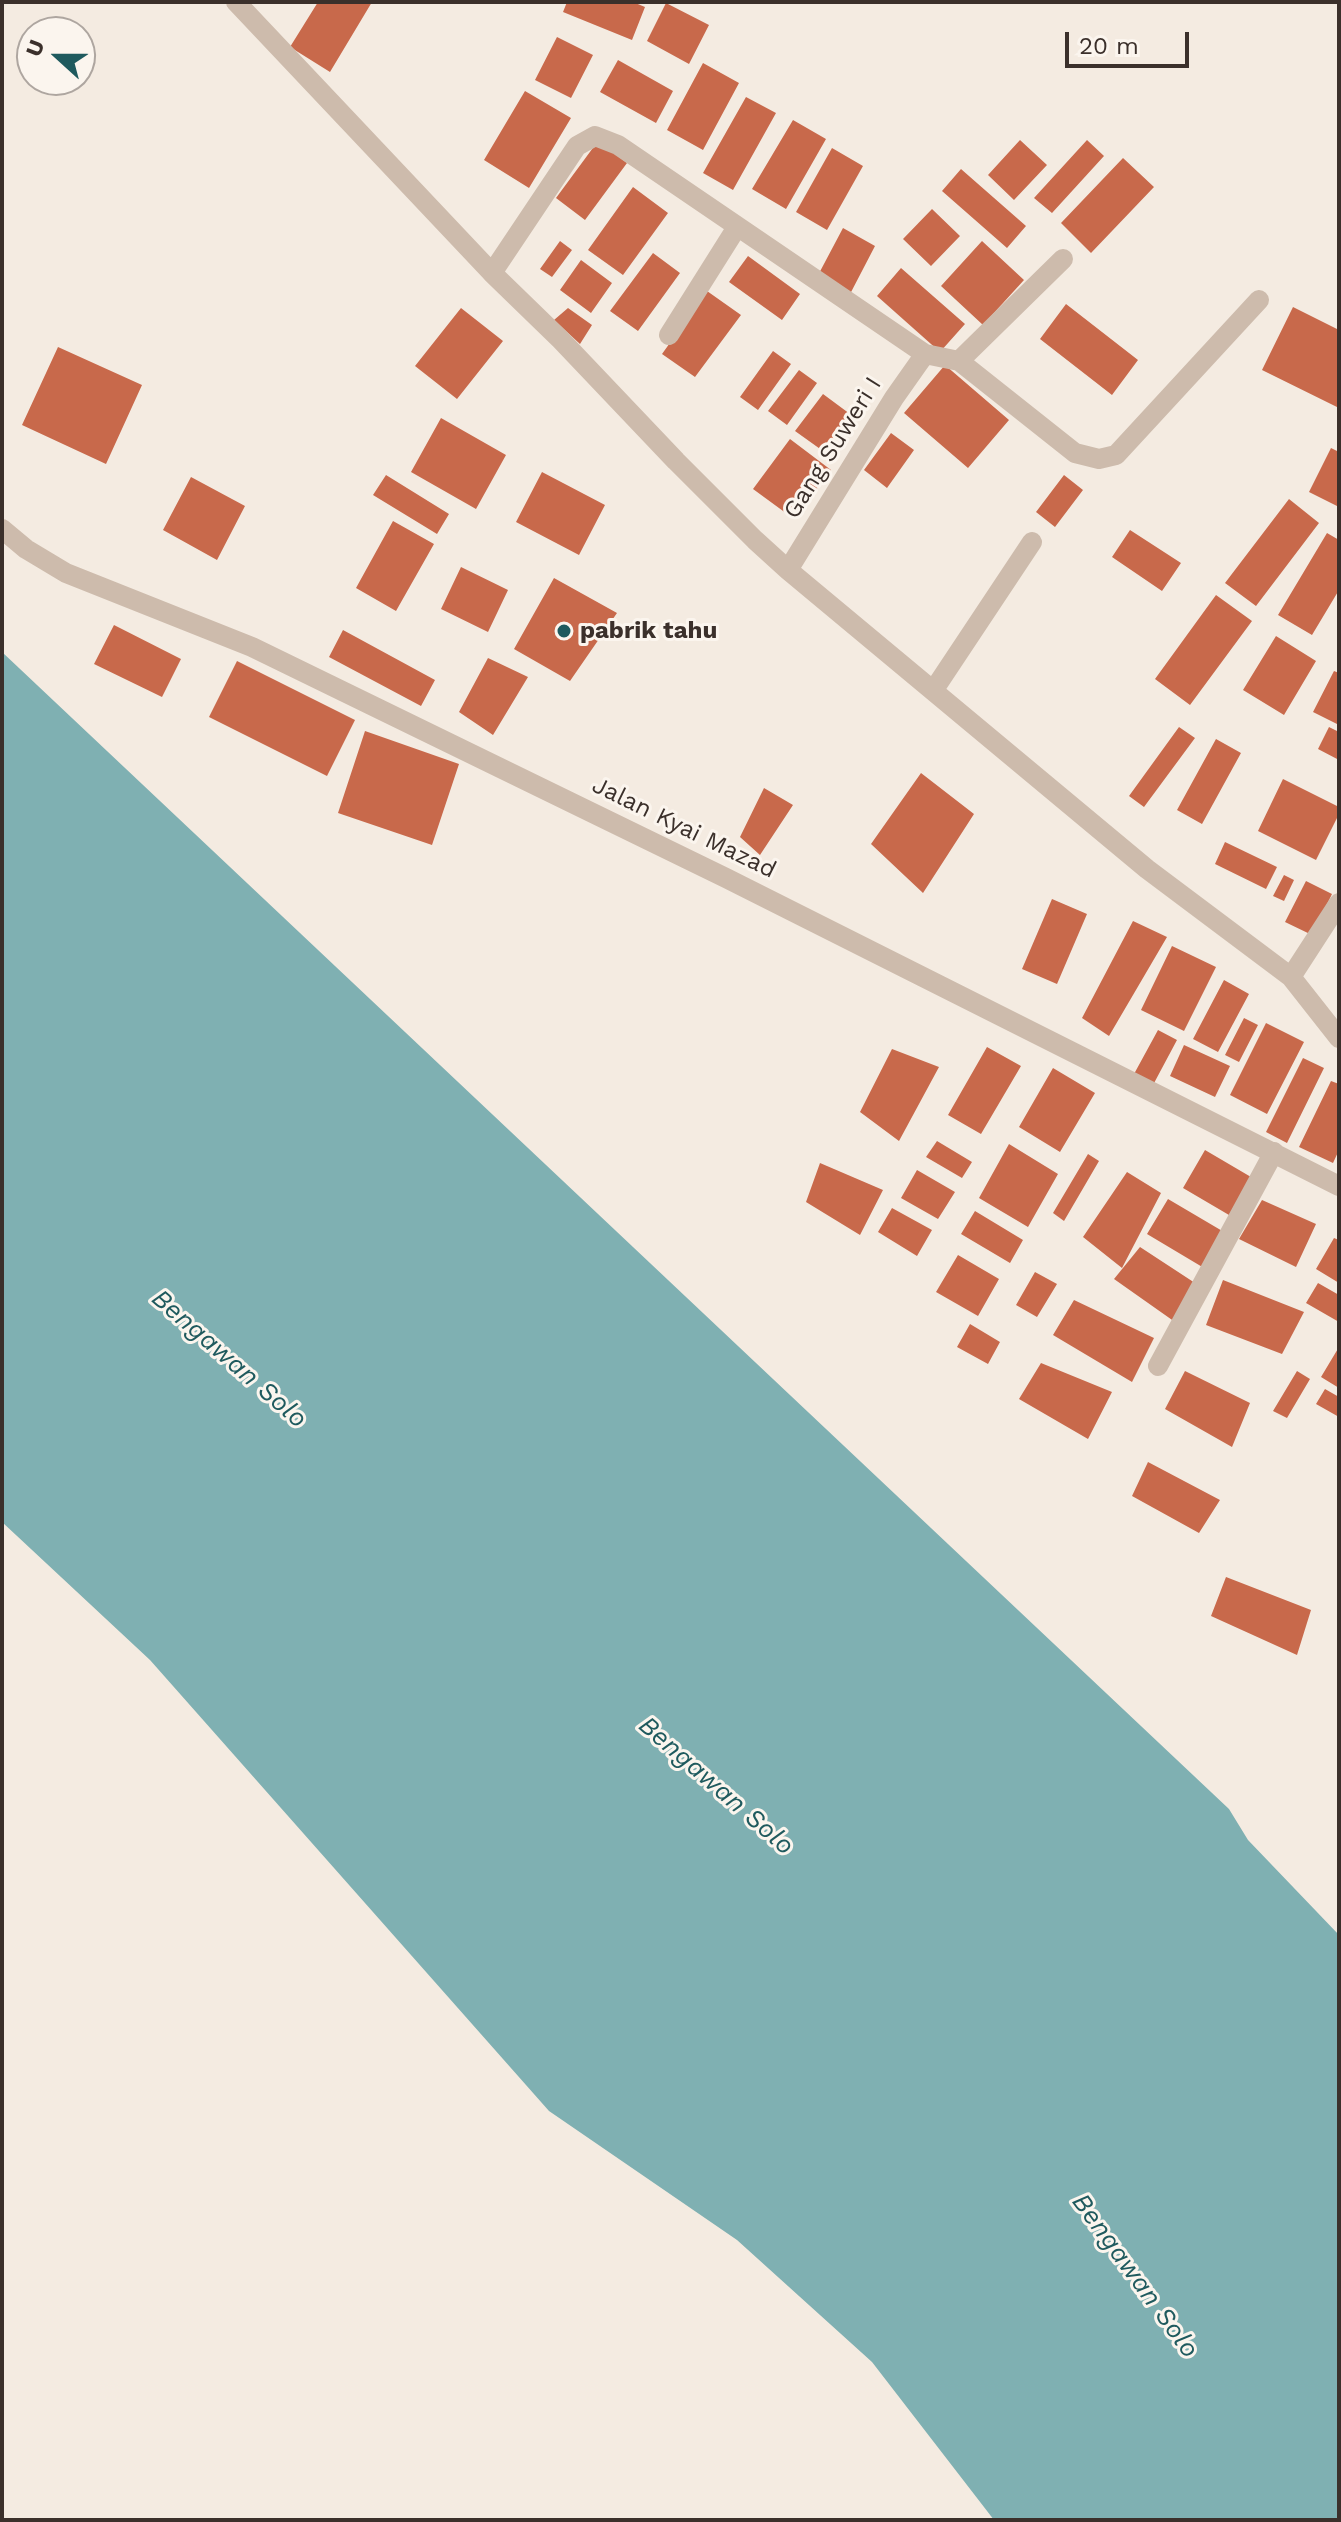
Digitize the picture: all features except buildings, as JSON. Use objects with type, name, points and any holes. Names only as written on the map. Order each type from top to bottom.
[{"type":"street","points":[[236,2],[492,273],[788,570],[1147,869],[1291,977],[1339,1038]]},
{"type":"street","points":[[492,273],[577,146],[595,136],[618,145],[925,354],[959,361],[1075,453],[1099,459],[1116,455],[1259,300]]},
{"type":"street","points":[[669,335],[737,227]]},
{"type":"street","points":[[959,361],[1063,259]]},
{"type":"street","name":"Gang Suweri I","points":[[788,570],[894,398],[925,354]]},
{"type":"street","name":"Jalan Kyai Mazad","points":[[2,529],[26,549],[66,573],[252,647],[726,878],[1339,1186]]},
{"type":"street","points":[[933,691],[1032,542]]},
{"type":"street","points":[[1291,977],[1339,903]]},
{"type":"street","points":[[1158,1366],[1274,1152]]},
{"type":"water","name":"Bengawan Solo","points":[[2,652],[1229,1809],[1248,1840],[1339,1935],[1339,2520],[994,2520],[872,2362],[737,2240],[549,2111],[150,1660],[2,1522]]},
{"type":"place","name":"pabrik tahu","points":[[564,631]]}]
